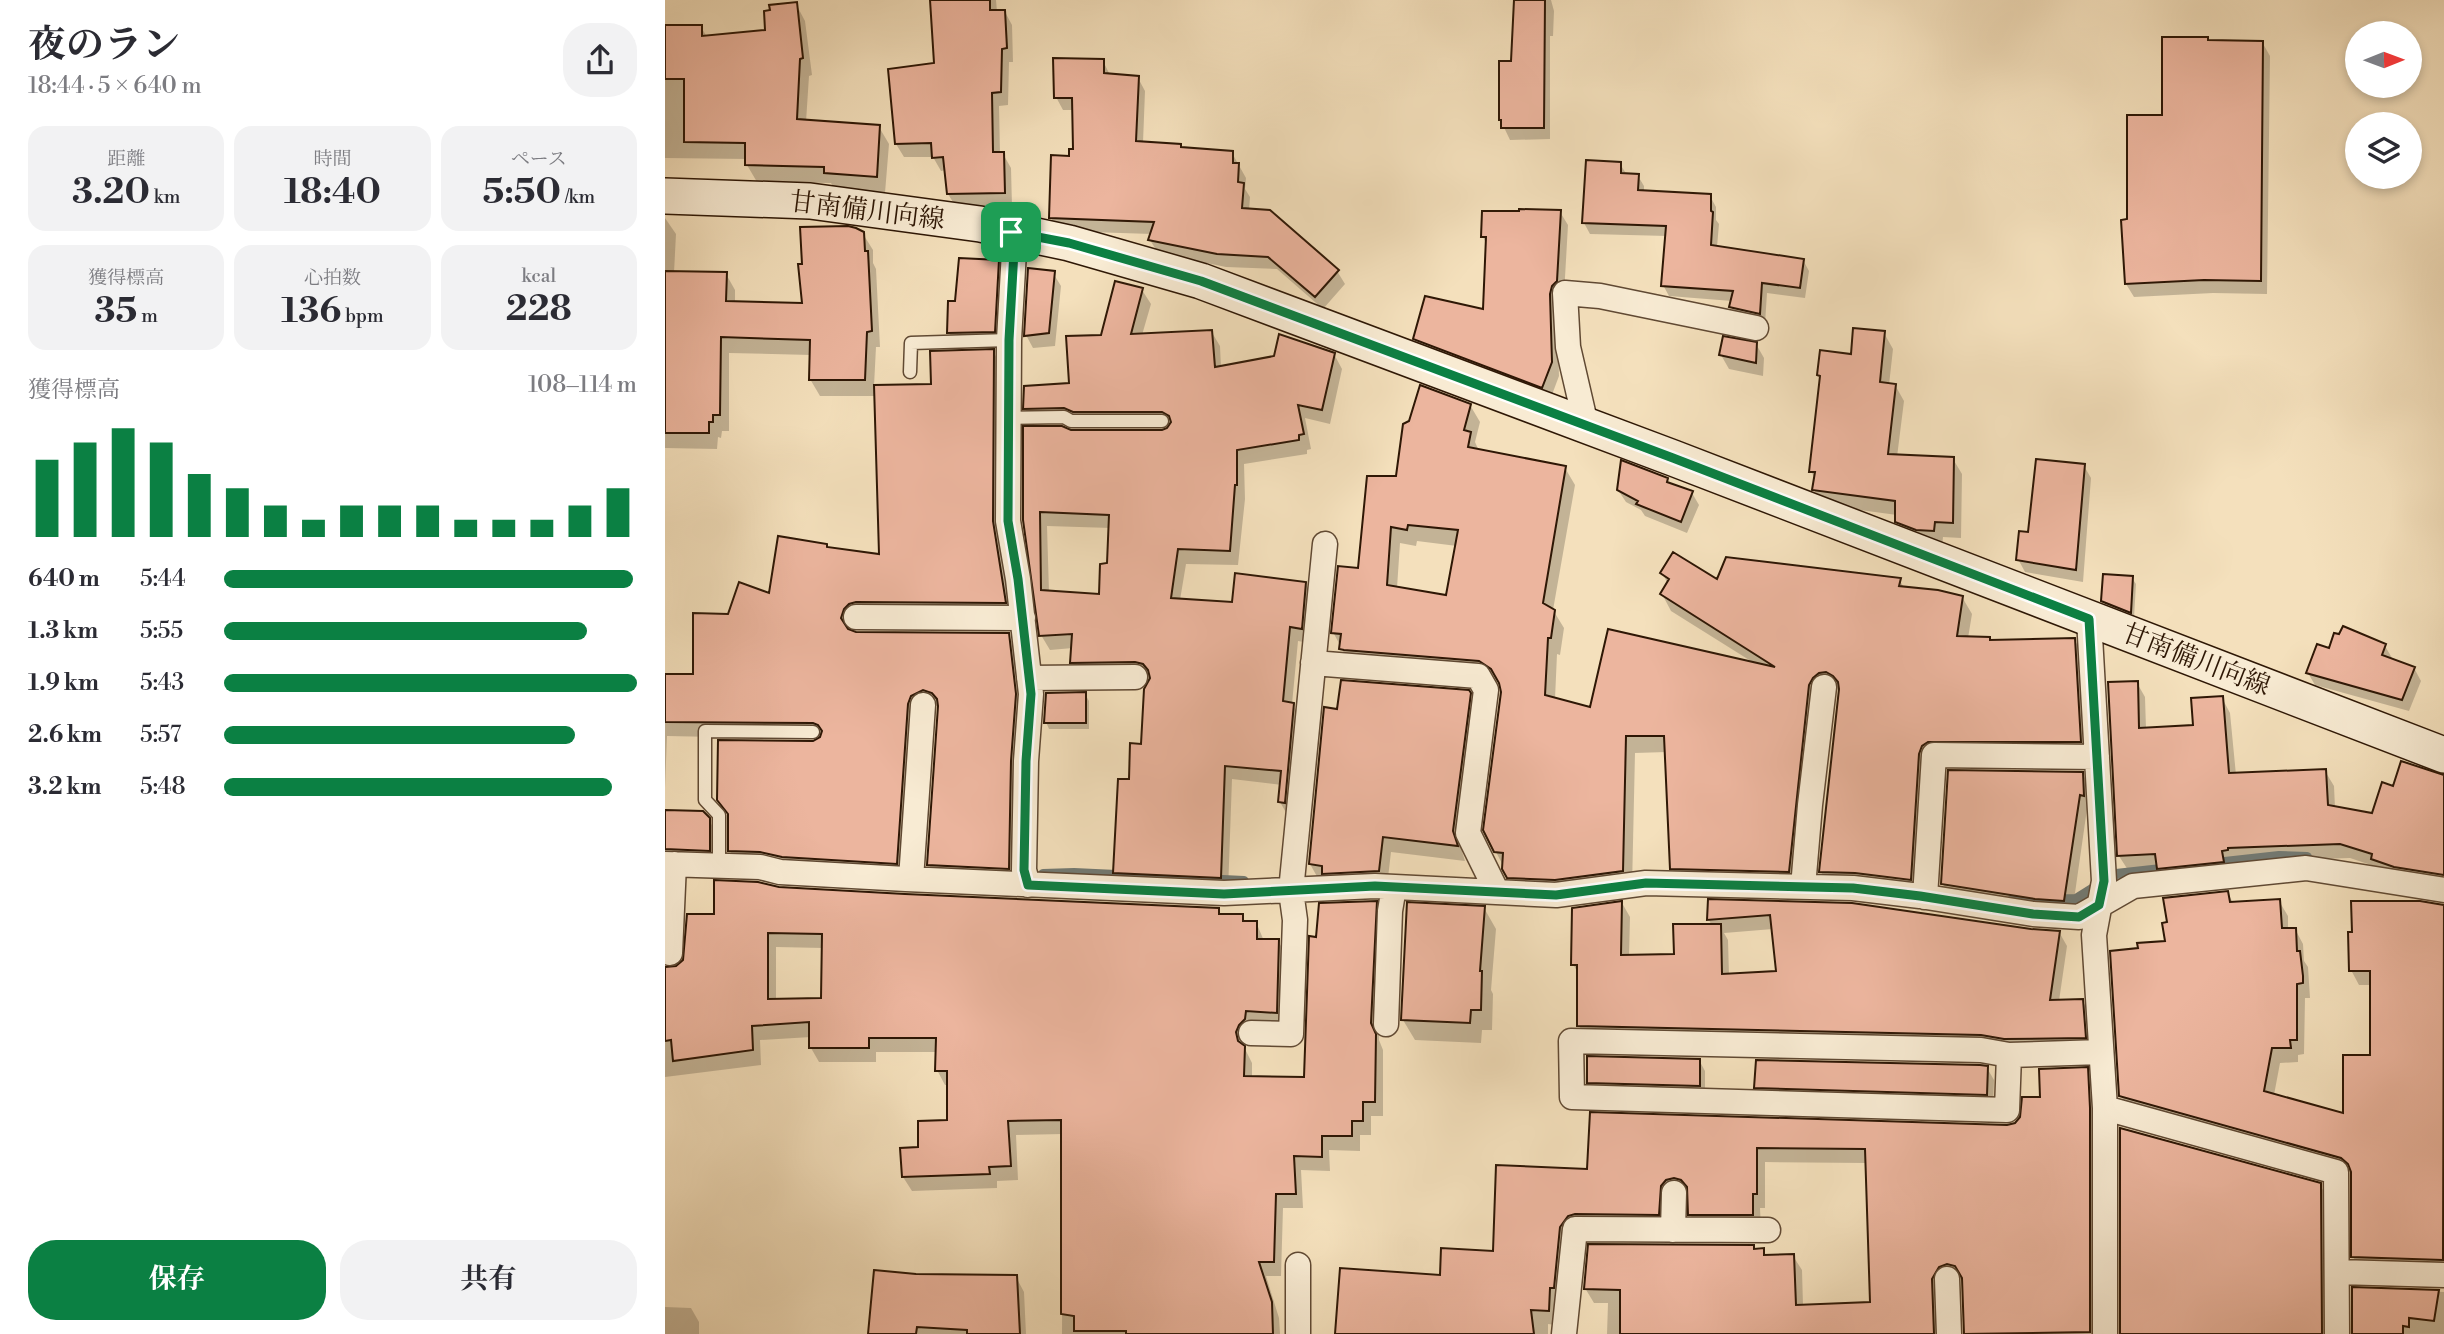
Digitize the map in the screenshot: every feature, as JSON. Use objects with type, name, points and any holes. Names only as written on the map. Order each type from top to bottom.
[{"type":"main road","name":"甘南備川向線","points":[[665,196],[810,201],[980,225],[1081,247],[1201,281],[1586,425],[2444,755]]},
{"type":"street","points":[[1011,232],[1014,251],[1009,340],[1008,521],[1031,694],[1026,761],[1024,870],[1028,885]]},
{"type":"street","points":[[1586,425],[1568,346],[1565,293],[1600,296],[1756,328]]},
{"type":"street","points":[[1251,1033],[1291,1034],[1295,920],[1291,891],[1325,544]]},
{"type":"street","points":[[856,617],[1023,618]]},
{"type":"street","points":[[2089,619],[2104,881],[2094,935],[2105,1108],[2105,1334]]},
{"type":"street","points":[[1313,663],[1478,676],[1486,690],[1468,833],[1497,892]]},
{"type":"street","points":[[1029,678],[1135,677]]},
{"type":"street","points":[[1803,887],[1824,687]]},
{"type":"street","points":[[911,879],[923,705]]},
{"type":"street","points":[[1925,897],[1934,755],[2097,757]]},
{"type":"street","points":[[670,953],[670,864],[1224,894],[1394,887],[1556,895],[1646,883],[1853,888],[2033,914],[2079,917],[2133,886],[2306,868],[2444,890]]},
{"type":"street","points":[[1386,1024],[1390,911],[1394,887]]},
{"type":"street","points":[[2009,1055],[2007,1110],[1572,1097],[1571,1041],[1981,1050],[2009,1055],[2101,1052]]},
{"type":"street","points":[[2105,1108],[2336,1172],[2337,1334]]},
{"type":"street","points":[[1674,1193],[1674,1230]]},
{"type":"street","points":[[1565,1334],[1575,1230],[1768,1230]]},
{"type":"street","points":[[1298,1265],[1298,1334]]},
{"type":"street","points":[[2338,1272],[2444,1275]]},
{"type":"street","points":[[1947,1279],[1949,1334]]},
{"type":"lane","points":[[910,372],[911,344],[1009,340]]},
{"type":"lane","points":[[1009,418],[1161,421]]},
{"type":"lane","points":[[719,865],[719,816],[705,800],[705,731],[813,732]]},
{"type":"building","points":[[930,0],[990,0],[990,10],[1005,10],[1007,48],[1002,49],[1001,92],[992,93],[993,152],[1004,152],[1005,193],[947,194],[943,157],[932,158],[931,143],[895,144],[888,69],[934,63]]},
{"type":"building","points":[[1514,0],[1545,0],[1544,128],[1501,128],[1499,120],[1499,61],[1511,61]]},
{"type":"building","points":[[797,2],[803,58],[800,59],[797,119],[880,125],[877,177],[824,173],[824,167],[745,165],[745,143],[684,142],[684,79],[665,79],[665,25],[702,25],[702,36],[765,30],[764,11],[770,10],[769,5]]},
{"type":"building","points":[[2162,37],[2263,41],[2261,281],[2204,280],[2125,284],[2121,220],[2127,219],[2127,115],[2162,115]]},
{"type":"building","points":[[1053,58],[1104,59],[1104,73],[1139,76],[1136,141],[1233,151],[1233,163],[1239,163],[1238,182],[1244,183],[1242,208],[1270,210],[1339,270],[1315,297],[1268,257],[1217,254],[1148,240],[1154,222],[1049,218],[1051,155],[1069,156],[1069,149],[1073,149],[1072,98],[1054,98]]},
{"type":"building","points":[[1586,160],[1621,162],[1621,173],[1639,174],[1638,190],[1711,194],[1711,245],[1804,259],[1800,288],[1762,283],[1760,314],[1729,307],[1733,291],[1661,286],[1666,226],[1582,223]]},
{"type":"building","points":[[1561,210],[1557,281],[1550,294],[1552,362],[1542,388],[1413,339],[1425,296],[1483,309],[1486,237],[1481,237],[1482,211]]},
{"type":"building","points":[[848,226],[864,232],[865,251],[868,251],[872,331],[867,332],[865,380],[809,380],[810,340],[721,337],[720,415],[713,415],[713,422],[709,422],[709,433],[665,433],[665,271],[727,272],[726,301],[802,303],[798,264],[802,264],[800,227]]},
{"type":"building","points":[[959,258],[999,260],[995,332],[947,333],[948,301],[955,301]]},
{"type":"building","points":[[1028,268],[1055,271],[1049,333],[1024,336]]},
{"type":"building","points":[[1115,281],[1143,288],[1131,334],[1212,330],[1215,367],[1274,356],[1279,334],[1335,353],[1322,410],[1298,405],[1304,434],[1299,435],[1299,440],[1237,450],[1237,485],[1230,551],[1178,549],[1171,598],[1232,602],[1235,573],[1306,582],[1302,629],[1290,627],[1283,701],[1294,703],[1285,803],[1278,802],[1281,771],[1225,766],[1221,878],[1113,873],[1118,779],[1129,779],[1130,743],[1141,744],[1144,689],[1150,678],[1148,670],[1143,664],[1135,662],[1070,663],[1072,634],[1039,636],[1023,520],[1023,426],[1062,426],[1071,430],[1162,430],[1171,422],[1169,416],[1162,412],[1023,409],[1024,386],[1069,383],[1066,336],[1101,335]],"holes":[[[1040,512],[1109,515],[1107,563],[1100,564],[1099,594],[1041,590]]]},
{"type":"building","points":[[1853,328],[1885,331],[1880,382],[1896,384],[1888,454],[1954,457],[1953,523],[1935,522],[1934,531],[1916,530],[1895,522],[1895,501],[1812,490],[1815,472],[1809,472],[1820,376],[1817,375],[1820,350],[1851,354]]},
{"type":"building","points":[[1723,336],[1757,342],[1756,363],[1719,355]]},
{"type":"building","points":[[994,349],[993,521],[1006,603],[856,602],[844,609],[841,618],[848,629],[856,632],[1009,633],[1016,694],[1011,761],[1009,869],[927,865],[938,706],[932,693],[923,690],[911,696],[908,704],[897,864],[728,851],[728,814],[717,800],[718,740],[813,741],[820,737],[822,731],[813,723],[665,722],[665,674],[693,674],[693,613],[728,614],[739,582],[769,593],[778,536],[827,544],[827,547],[879,554],[874,385],[931,384],[930,351]]},
{"type":"building","points":[[1420,385],[1471,404],[1464,430],[1471,432],[1468,447],[1566,466],[1543,603],[1555,610],[1551,638],[1548,638],[1545,695],[1590,707],[1608,629],[1775,667],[1660,594],[1669,579],[1660,573],[1673,552],[1717,579],[1726,557],[1901,578],[1899,586],[1963,596],[1957,636],[1990,637],[1990,640],[2075,638],[2081,742],[1928,742],[1922,746],[1919,754],[1911,880],[1855,873],[1819,872],[1839,689],[1833,676],[1826,672],[1819,673],[1809,685],[1789,872],[1670,869],[1664,736],[1626,736],[1623,871],[1555,880],[1507,878],[1502,869],[1503,853],[1494,852],[1483,830],[1501,692],[1491,669],[1479,661],[1339,649],[1341,634],[1331,633],[1338,566],[1358,568],[1367,476],[1396,476],[1403,424],[1409,421]],"holes":[[[1408,525],[1458,530],[1446,595],[1387,585],[1391,527],[1407,530]]]},
{"type":"building","points":[[2036,459],[2085,464],[2076,570],[2016,560],[2019,531],[2028,532]]},
{"type":"building","points":[[1621,460],[1693,491],[1681,522],[1636,504],[1638,501],[1617,490]]},
{"type":"building","points":[[2103,574],[2133,576],[2131,613],[2101,601]]},
{"type":"building","points":[[2343,626],[2386,644],[2382,655],[2415,667],[2402,700],[2306,673],[2317,644],[2329,648],[2334,633],[2339,634]]},
{"type":"building","points":[[1341,680],[1469,690],[1471,693],[1453,831],[1458,846],[1383,837],[1379,871],[1322,874],[1322,866],[1309,864],[1324,707],[1337,709]]},
{"type":"building","points":[[2138,681],[2139,728],[2193,725],[2191,698],[2223,696],[2229,773],[2326,769],[2328,805],[2372,813],[2382,782],[2393,786],[2401,761],[2444,775],[2444,875],[2394,867],[2371,859],[2372,854],[2340,844],[2228,848],[2222,851],[2224,862],[2157,869],[2155,854],[2117,856],[2108,682]]},
{"type":"building","points":[[1086,692],[1086,723],[1044,723],[1046,693]]},
{"type":"building","points":[[1948,770],[2083,772],[2084,796],[2080,795],[2064,901],[1941,884]]},
{"type":"building","points":[[665,810],[703,811],[710,818],[710,851],[665,849]]},
{"type":"building","points":[[714,880],[758,882],[779,887],[905,894],[1219,908],[1219,914],[1243,914],[1243,921],[1257,921],[1257,939],[1279,939],[1277,1013],[1246,1011],[1245,1019],[1236,1032],[1238,1041],[1245,1046],[1244,1076],[1304,1077],[1309,936],[1316,937],[1319,903],[1377,901],[1371,1023],[1376,1034],[1375,1102],[1363,1102],[1363,1121],[1352,1121],[1352,1136],[1322,1136],[1322,1157],[1294,1156],[1296,1194],[1276,1194],[1274,1262],[1259,1262],[1272,1302],[1273,1334],[1126,1334],[1126,1331],[1074,1331],[1074,1316],[1061,1314],[1061,1120],[1008,1121],[1011,1166],[989,1167],[990,1174],[902,1177],[900,1148],[918,1147],[918,1121],[947,1120],[947,1071],[935,1071],[936,1038],[869,1038],[869,1048],[809,1048],[809,1022],[752,1026],[753,1050],[673,1061],[671,1040],[665,1041],[665,967],[676,966],[683,960],[687,914],[714,914]],"holes":[[[768,933],[822,934],[821,998],[768,999]]]},
{"type":"building","points":[[2228,891],[2230,902],[2280,899],[2282,928],[2296,928],[2297,951],[2300,951],[2303,976],[2303,983],[2297,984],[2297,1040],[2290,1040],[2291,1048],[2272,1048],[2264,1091],[2343,1113],[2343,1055],[2370,1055],[2370,971],[2349,971],[2348,932],[2352,932],[2351,901],[2420,901],[2444,905],[2443,1260],[2351,1257],[2351,1172],[2348,1164],[2341,1158],[2119,1096],[2110,951],[2138,948],[2137,943],[2165,941],[2162,923],[2167,922],[2163,898]]},
{"type":"building","points":[[1708,899],[1852,903],[2060,931],[2050,1000],[2083,999],[2086,1038],[2004,1039],[1981,1035],[1577,1026],[1577,965],[1571,965],[1572,908],[1622,901],[1621,955],[1674,954],[1673,924],[1721,924],[1722,974],[1776,971],[1770,915],[1707,920]]},
{"type":"building","points":[[1407,902],[1485,906],[1480,971],[1481,1010],[1471,1010],[1470,1023],[1401,1020]]},
{"type":"building","points":[[1587,1056],[1700,1059],[1700,1086],[1587,1083]]},
{"type":"building","points":[[1756,1060],[1988,1066],[1987,1095],[1754,1088]]},
{"type":"building","points":[[2088,1067],[2090,1332],[1964,1334],[1962,1278],[1955,1266],[1947,1264],[1939,1267],[1932,1279],[1934,1334],[1620,1334],[1620,1290],[1584,1289],[1588,1244],[1754,1245],[1754,1249],[1764,1248],[1764,1255],[1794,1254],[1796,1305],[1870,1302],[1865,1149],[1757,1148],[1757,1194],[1753,1194],[1753,1215],[1688,1215],[1687,1187],[1681,1180],[1674,1178],[1666,1180],[1661,1186],[1659,1215],[1568,1216],[1560,1227],[1549,1311],[1531,1310],[1534,1334],[1335,1334],[1340,1268],[1440,1275],[1441,1248],[1493,1251],[1496,1165],[1587,1169],[1590,1112],[2007,1125],[2015,1123],[2020,1117],[2022,1097],[2040,1097],[2039,1069]]},
{"type":"building","points":[[2120,1128],[2321,1183],[2322,1334],[2120,1334]]},
{"type":"building","points":[[874,1270],[916,1274],[1017,1275],[1020,1334],[967,1334],[967,1330],[917,1327],[916,1334],[868,1334]]},
{"type":"building","points":[[2352,1287],[2439,1290],[2434,1321],[2409,1318],[2409,1327],[2403,1326],[2403,1334],[2352,1334]]},
{"type":"waterway","points":[[2012,900],[2076,899],[2116,874],[2279,856],[2307,857]]},
{"type":"waterway","points":[[1043,874],[1244,881]]},
{"type":"route","points":[[1011,232],[1069,243],[1201,281],[1673,458],[2089,619],[2104,881],[2099,905],[2079,917],[2033,914],[1853,888],[1646,883],[1556,895],[1375,886],[1224,894],[1028,885],[1024,870],[1026,761],[1031,694],[1018,579],[1008,521],[1009,340],[1014,251],[1011,232]]}]
